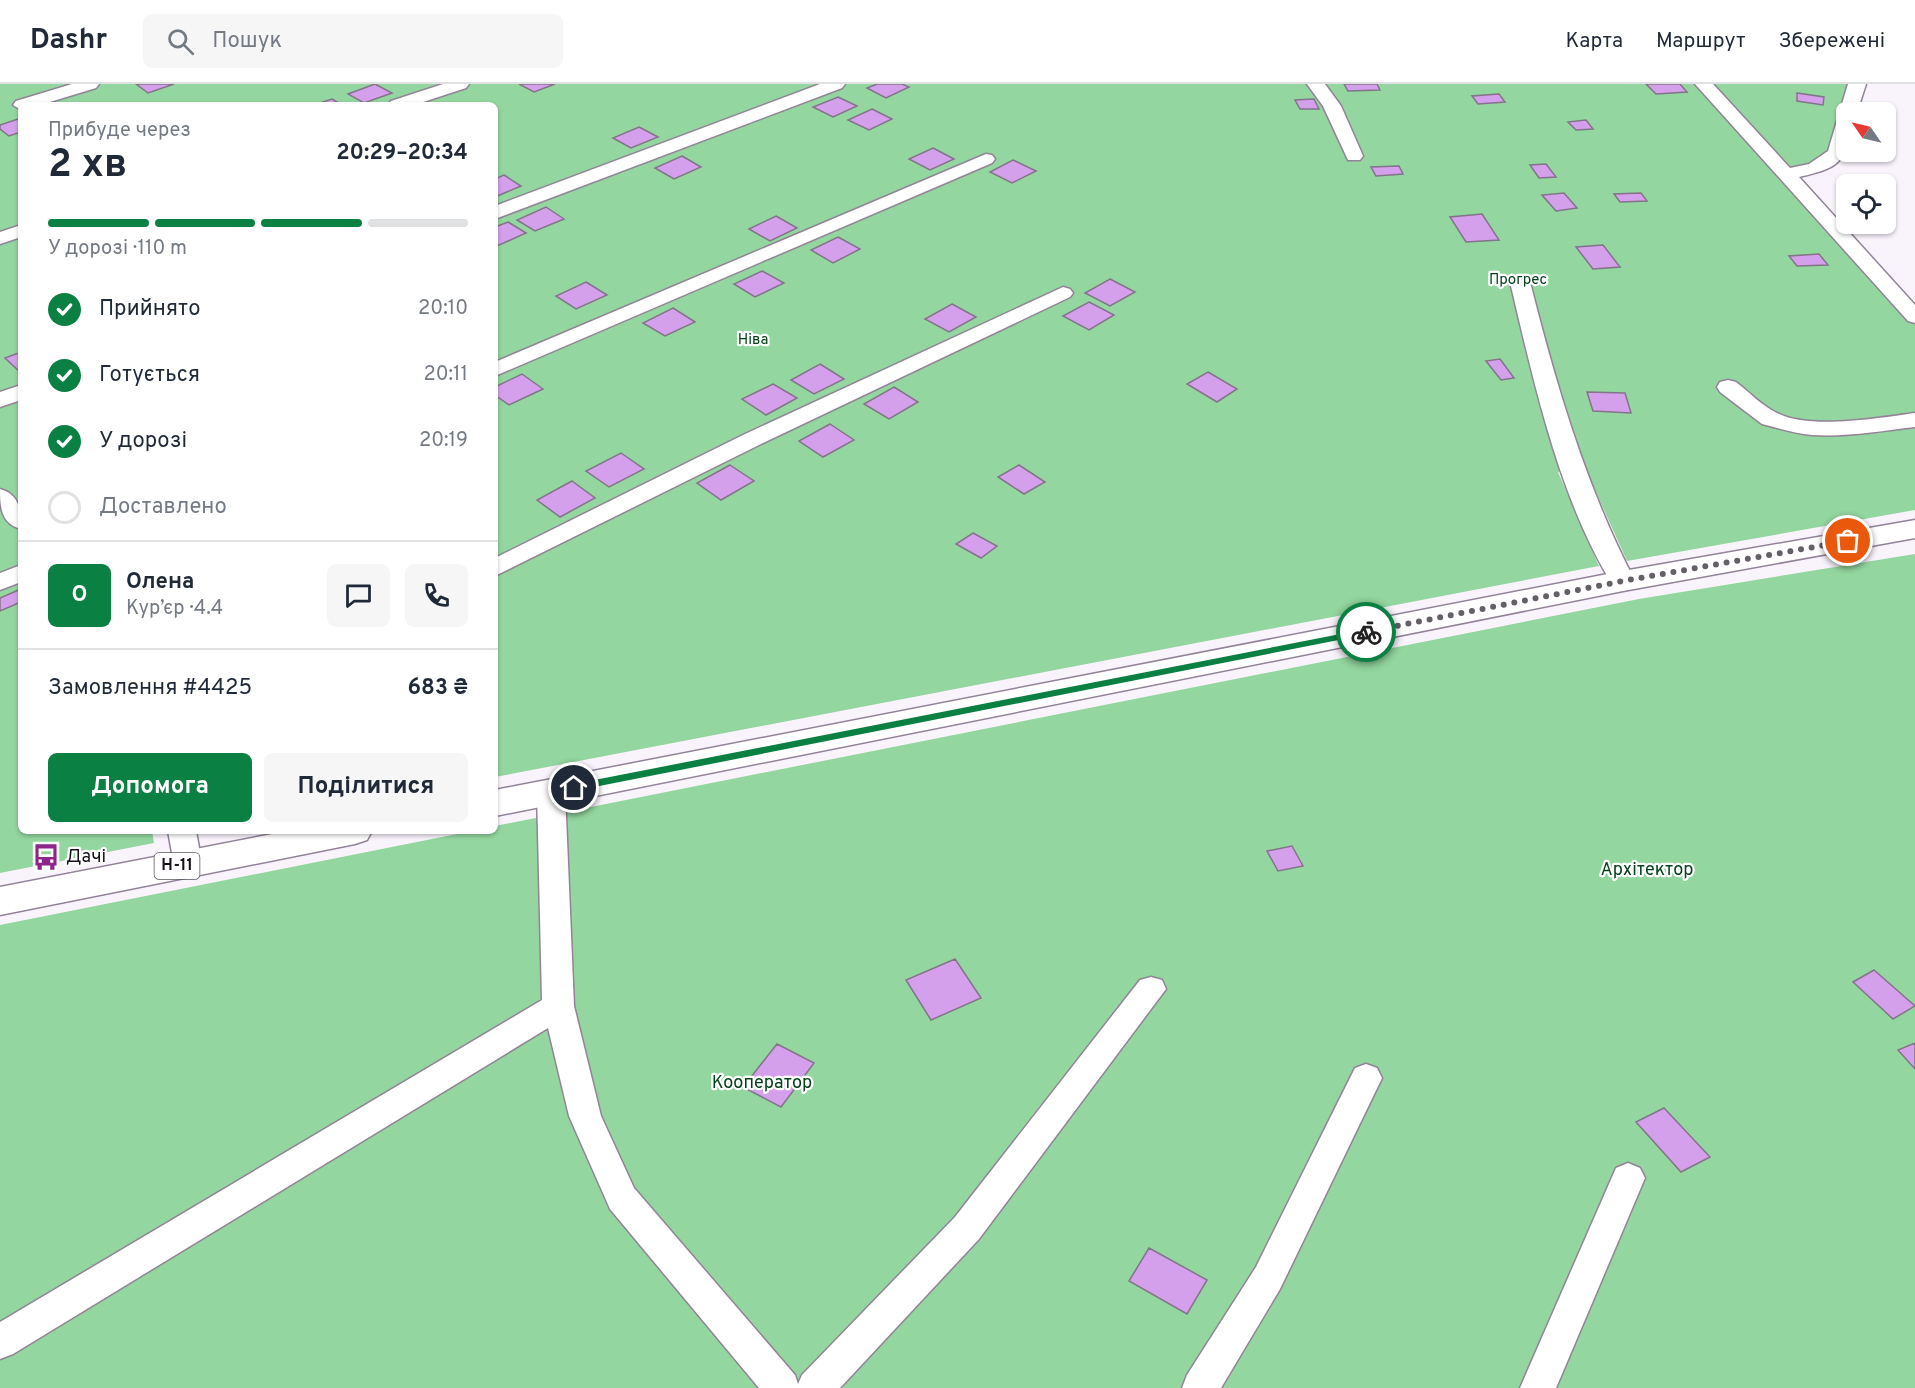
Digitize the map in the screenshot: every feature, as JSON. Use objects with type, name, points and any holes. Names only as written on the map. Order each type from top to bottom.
[{"type":"main road","points":[[498,803],[1623,581],[1915,529]]},
{"type":"main road","name":"Н-11","points":[[0,901],[185,847],[323,834]]},
{"type":"lane","points":[[31,102],[90,84]]},
{"type":"lane","points":[[406,102],[460,84]]},
{"type":"lane","points":[[498,212],[836,84]]},
{"type":"lane","points":[[1316,84],[1332,105],[1354,156]]},
{"type":"lane","points":[[1704,84],[1788,174],[1915,317]]},
{"type":"lane","points":[[1851,102],[1857,84]]},
{"type":"lane","points":[[1788,174],[1815,168],[1836,154]]},
{"type":"lane","points":[[498,369],[986,159]]},
{"type":"lane","points":[[0,238],[18,232]]},
{"type":"lane","points":[[1521,286],[1544,385],[1603,545],[1623,581]]},
{"type":"lane","points":[[498,566],[751,440],[1063,293]]},
{"type":"lane","points":[[1728,387],[1770,419],[1811,429],[1859,427],[1915,420]]},
{"type":"lane","points":[[0,400],[18,393]]},
{"type":"lane","points":[[0,496],[18,518]]},
{"type":"lane","points":[[0,582],[18,574]]},
{"type":"lane","points":[[551,792],[558,1006],[585,1116],[622,1198],[772,1385]]},
{"type":"lane","points":[[815,1388],[967,1228],[1151,989]]},
{"type":"lane","points":[[0,1342],[558,1006]]},
{"type":"lane","points":[[1200,1388],[1268,1278],[1366,1078]]},
{"type":"lane","points":[[1538,1388],[1628,1178]]},
{"type":"green space","points":[[0,84],[1857,84],[1852,102],[1836,102],[1836,154],[1788,173],[1836,227],[1836,234],[1842,234],[1915,317],[1915,510],[1627,561],[1586,470],[1558,472],[1599,566],[498,776],[498,102],[18,102],[18,834],[152,834],[154,843],[0,873]]},
{"type":"green space","name":"Кооператор","points":[[1915,554],[1915,1388],[0,1388],[0,925],[457,834],[498,834],[498,825],[1639,599]]},
{"type":"building","points":[[136,84],[174,84],[148,93]]},
{"type":"building","points":[[375,84],[392,93],[367,102],[348,94]]},
{"type":"building","points":[[519,84],[555,84],[534,92]]},
{"type":"building","points":[[877,84],[902,84],[909,87],[886,98],[867,88]]},
{"type":"building","points":[[1344,84],[1377,84],[1380,90],[1348,91]]},
{"type":"building","points":[[1646,84],[1680,84],[1687,92],[1656,94]]},
{"type":"building","points":[[1797,93],[1824,97],[1823,105],[1797,101]]},
{"type":"building","points":[[1499,94],[1505,102],[1478,104],[1472,96]]},
{"type":"building","points":[[838,97],[857,106],[833,117],[813,107]]},
{"type":"building","points":[[1314,99],[1319,109],[1300,109],[1295,100]]},
{"type":"building","points":[[872,109],[892,119],[869,130],[848,120]]},
{"type":"building","points":[[18,119],[18,133],[9,136],[0,129],[0,125]]},
{"type":"building","points":[[1586,120],[1593,129],[1576,130],[1568,122]]},
{"type":"building","points":[[639,127],[658,137],[631,148],[613,138]]},
{"type":"building","points":[[933,148],[954,159],[930,170],[909,159]]},
{"type":"building","points":[[682,156],[701,167],[674,179],[655,168]]},
{"type":"building","points":[[1013,160],[1036,171],[1012,183],[990,172]]},
{"type":"building","points":[[1546,164],[1556,177],[1539,178],[1530,165]]},
{"type":"building","points":[[1399,166],[1403,174],[1376,176],[1371,167]]},
{"type":"building","points":[[504,175],[521,186],[498,196],[498,178]]},
{"type":"building","points":[[1564,193],[1577,208],[1556,211],[1542,195]]},
{"type":"building","points":[[1641,193],[1647,201],[1620,202],[1614,194]]},
{"type":"building","points":[[546,207],[564,219],[535,231],[517,220]]},
{"type":"building","points":[[1482,214],[1499,240],[1466,242],[1450,217]]},
{"type":"building","points":[[776,216],[797,228],[770,241],[749,229]]},
{"type":"building","points":[[508,222],[526,233],[498,246],[498,226]]},
{"type":"building","points":[[838,237],[860,249],[833,263],[811,250]]},
{"type":"building","points":[[1603,245],[1620,267],[1593,269],[1576,247]]},
{"type":"building","points":[[1819,254],[1828,265],[1797,266],[1789,256]]},
{"type":"building","points":[[762,271],[784,283],[755,297],[734,284]]},
{"type":"building","points":[[1110,279],[1135,292],[1110,306],[1085,293]]},
{"type":"building","points":[[586,282],[607,295],[576,309],[556,296]]},
{"type":"building","points":[[1089,302],[1114,315],[1089,330],[1063,316]]},
{"type":"building","points":[[952,304],[976,317],[949,332],[925,319]]},
{"type":"building","points":[[673,308],[695,322],[665,336],[643,323]]},
{"type":"building","points":[[18,353],[18,370],[5,358]]},
{"type":"building","points":[[1500,359],[1514,378],[1501,380],[1486,361]]},
{"type":"building","points":[[820,364],[844,379],[814,394],[791,380]]},
{"type":"building","points":[[1208,372],[1237,389],[1217,402],[1187,384]]},
{"type":"building","points":[[522,374],[543,389],[509,405],[498,397],[498,386]]},
{"type":"building","points":[[773,384],[797,398],[766,415],[742,399]]},
{"type":"building","points":[[894,387],[918,402],[889,419],[864,404]]},
{"type":"building","points":[[1587,392],[1625,393],[1631,413],[1593,411]]},
{"type":"building","points":[[830,424],[854,440],[823,457],[799,441]]},
{"type":"building","points":[[621,453],[644,469],[609,487],[586,471]]},
{"type":"building","points":[[730,465],[754,481],[721,500],[697,483]]},
{"type":"building","points":[[1019,465],[1045,482],[1024,494],[998,477]]},
{"type":"building","points":[[572,481],[595,498],[560,517],[537,500]]},
{"type":"building","points":[[973,533],[997,546],[981,558],[956,544]]},
{"type":"building","points":[[18,590],[18,603],[0,611],[0,598]]},
{"type":"building","points":[[1292,846],[1303,866],[1278,871],[1267,851]]},
{"type":"building","points":[[955,959],[981,998],[931,1020],[906,980]]},
{"type":"building","points":[[1874,970],[1915,1006],[1893,1019],[1853,982]]},
{"type":"building","points":[[1915,1043],[1915,1069],[1898,1050]]},
{"type":"building","points":[[777,1044],[814,1063],[781,1107],[743,1087]]},
{"type":"building","points":[[1664,1108],[1710,1157],[1681,1172],[1636,1122]]},
{"type":"building","points":[[1149,1248],[1207,1280],[1187,1314],[1129,1281]]},
{"type":"way so far","points":[[1366,632],[1623,581],[1848,541]]},
{"type":"place","name":"Дачі","points":[[46,857]]},
{"type":"route","points":[[574,788],[1366,632]]},
{"type":"park label","name":"Прогрес","points":[[1518,280]]},
{"type":"park label","name":"Ніва","points":[[753,340]]},
{"type":"park label","name":"Архітектор","points":[[1647,870]]}]
